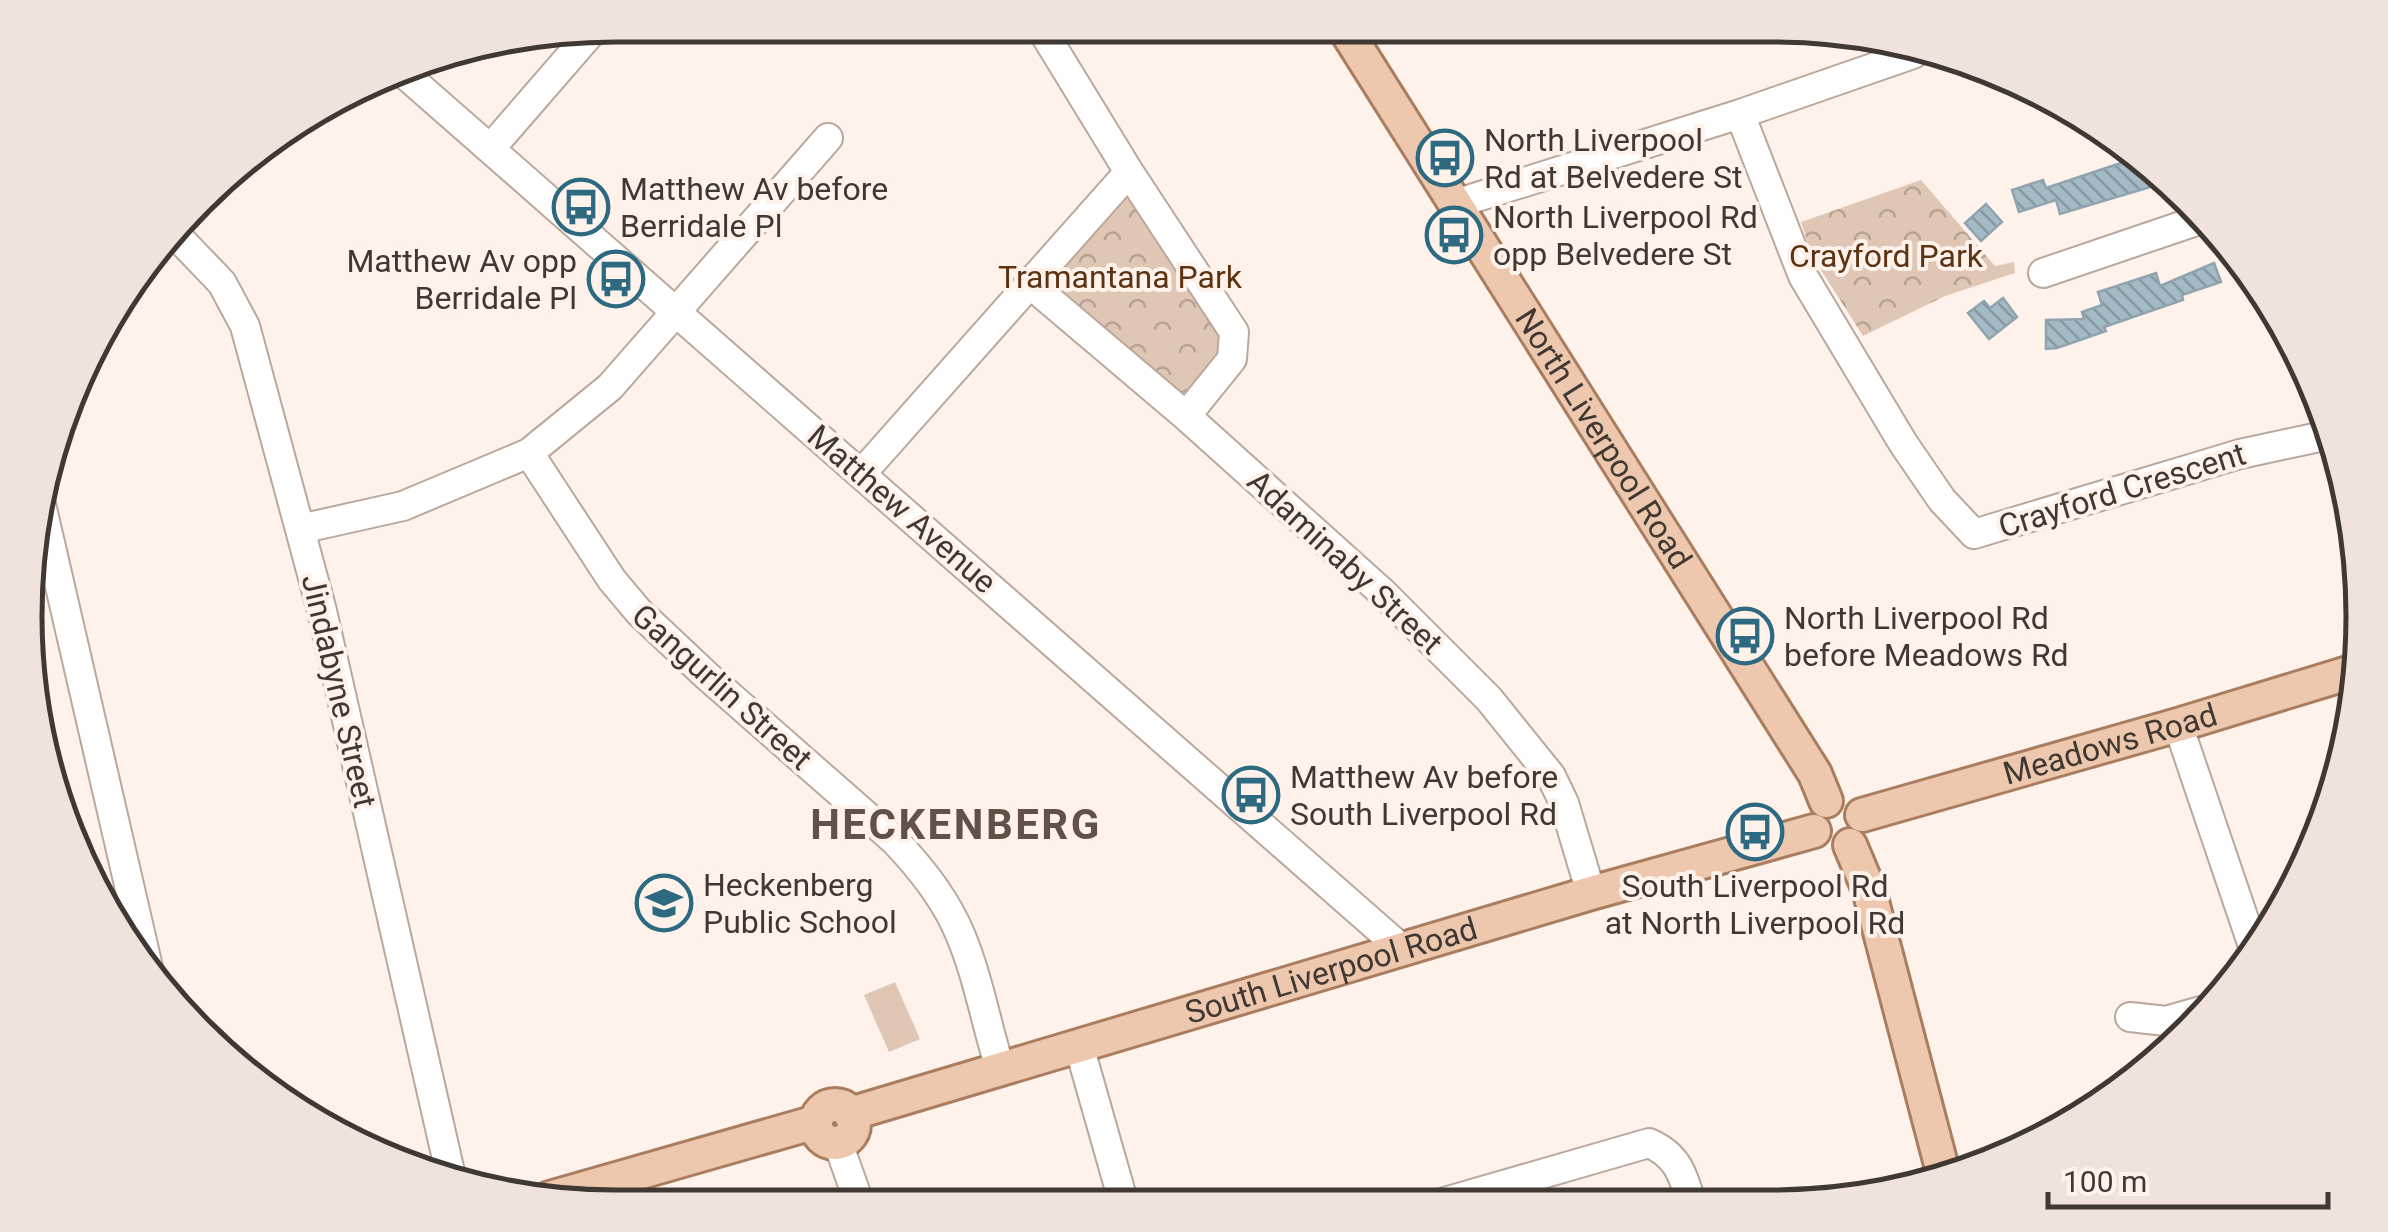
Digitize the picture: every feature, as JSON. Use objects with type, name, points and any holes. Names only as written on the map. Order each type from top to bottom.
[{"type":"main road","name":"North Liverpool Road","points":[[1353,42],[1814,774],[1820,816]]},
{"type":"main road","name":"Meadows Road","points":[[1856,830],[2342,675]]},
{"type":"main road","points":[[1856,830],[1830,848],[1822,843],[1820,816],[1840,798],[1848,800],[1856,830],[1869,890],[1941,1164]]},
{"type":"main road","name":"South Liverpool Road","points":[[588,1189],[835,1126],[1000,1068],[1590,893],[1820,816]]},
{"type":"street","points":[[1049,42],[1234,332],[1232,359],[1186,416]]},
{"type":"street","points":[[490,149],[581,44]]},
{"type":"street","points":[[1454,204],[1740,114],[1901,58]]},
{"type":"street","name":"Matthew Avenue","points":[[412,80],[1402,949]]},
{"type":"street","name":"Crayford Crescent","points":[[1740,114],[1803,276],[1904,443],[1942,500],[1974,534],[2240,454],[2317,438]]},
{"type":"street","points":[[300,529],[403,506],[528,453],[610,388],[828,138]]},
{"type":"street","points":[[862,473],[1129,172]]},
{"type":"street","points":[[2044,272],[2190,223]]},
{"type":"street","name":"Jindabyne Street","points":[[182,241],[222,283],[245,326],[322,611],[448,1164]]},
{"type":"street","name":"Adaminaby Street","points":[[1029,283],[1186,416],[1428,635],[1519,734],[1551,776],[1564,803],[1590,893]]},
{"type":"street","name":"Gangurlin Street","points":[[528,453],[632,604],[920,867],[942,898],[961,936],[1000,1068]]},
{"type":"street","points":[[48,535],[141,938]]},
{"type":"street","points":[[2178,725],[2249,935]]},
{"type":"street","points":[[2130,1017],[2166,1021],[2184,1016]]},
{"type":"street","points":[[1078,1046],[1120,1190]]},
{"type":"street","points":[[835,1126],[855,1190]]},
{"type":"street","points":[[1485,1190],[1649,1142],[1667,1151],[1683,1172],[1688,1190]]},
{"type":"green space","name":"Crayford Park","points":[[1921,180],[1995,266],[2014,262],[2015,273],[1945,296],[1863,336],[1812,256],[1801,222]]},
{"type":"green space","name":"Tramantana Park","points":[[1119,197],[1136,201],[1222,337],[1223,354],[1181,396],[1050,283],[1054,268]]},
{"type":"green space","points":[[895,982],[920,1039],[889,1052],[864,995]]},
{"type":"building","points":[[2123,162],[2152,187],[2060,214],[2056,200],[2019,212],[2012,190],[2043,180],[2046,188]]},
{"type":"building","points":[[1986,204],[2002,222],[1981,241],[1965,223]]},
{"type":"building","points":[[2214,263],[2221,282],[2182,295],[2183,300],[2104,327],[2106,331],[2046,349],[2046,320],[2084,319],[2082,312],[2102,305],[2098,292],[2156,273],[2160,286]]},
{"type":"building","points":[[2003,298],[2017,317],[1989,339],[1968,313],[1984,301],[1990,308]]},
{"type":"place","name":"North Liverpool Rd at Belvedere St","points":[[1445,158]]},
{"type":"place","name":"Matthew Av before Berridale Pl","points":[[581,207]]},
{"type":"place","name":"North Liverpool Rd opp Belvedere St","points":[[1454,235]]},
{"type":"place","name":"Matthew Av opp Berridale Pl","points":[[616,279]]},
{"type":"place","name":"North Liverpool Rd before Meadows Rd","points":[[1745,636]]},
{"type":"place","name":"Matthew Av before South Liverpool Rd","points":[[1251,795]]},
{"type":"place","name":"South Liverpool Rd at North Liverpool Rd","points":[[1755,832]]},
{"type":"place","name":"Heckenberg Public School","points":[[664,903]]},
{"type":"district","name":"HECKENBERG","points":[[956,824]]}]
